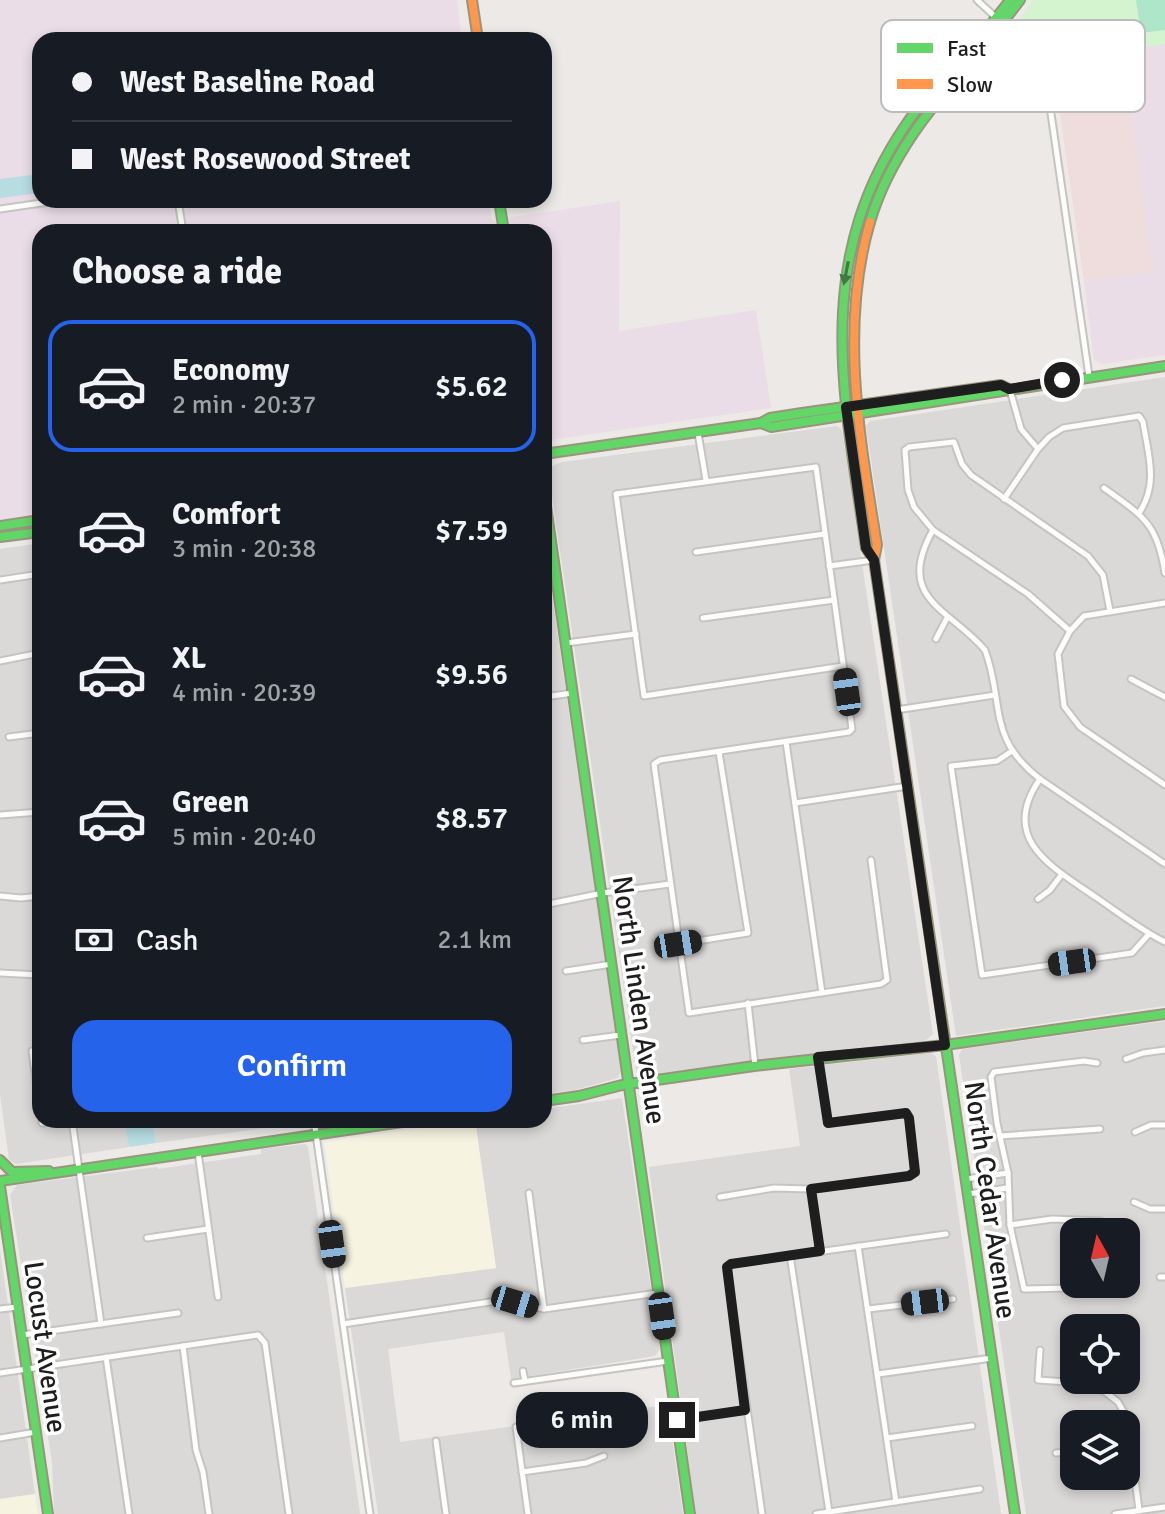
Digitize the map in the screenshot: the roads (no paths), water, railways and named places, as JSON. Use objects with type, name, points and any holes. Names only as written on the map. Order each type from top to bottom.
[{"type":"main road","points":[[472,0],[477,32]]},
{"type":"main road","points":[[1000,20],[1010,0]]},
{"type":"main road","points":[[1000,20],[1020,0]]},
{"type":"main road","name":"North Cedar Avenue","points":[[874,560],[866,548],[847,412],[841,338],[842,302],[846,272],[871,190],[914,112]]},
{"type":"main road","name":"North Cedar Avenue","points":[[927,112],[899,153],[878,194],[865,236],[855,288],[852,340],[858,410],[877,545],[874,560],[1015,1514]]},
{"type":"main road","points":[[552,453],[761,423],[770,418],[847,412],[1001,385],[1009,389],[1165,366]]},
{"type":"main road","points":[[0,526],[32,521]]},
{"type":"main road","points":[[0,537],[32,533]]},
{"type":"main road","name":"North Linden Avenue","points":[[552,547],[690,1514]]},
{"type":"main road","points":[[552,1099],[629,1084],[818,1057],[945,1045],[1165,1014]]},
{"type":"main road","points":[[0,1184],[78,1169],[359,1128]]},
{"type":"main road","points":[[0,1160],[12,1172],[63,1172]]},
{"type":"main road","name":"Locust Avenue","points":[[0,1184],[48,1514]]},
{"type":"street","points":[[977,0],[1000,20]]},
{"type":"street","points":[[1052,112],[1089,376]]},
{"type":"street","points":[[0,209],[32,204]]},
{"type":"street","points":[[1009,389],[1021,429],[1038,449]]},
{"type":"street","points":[[1004,499],[1049,437],[1073,425],[1139,416],[1143,422],[1152,486],[1139,513]]},
{"type":"street","points":[[698,432],[706,480]]},
{"type":"street","points":[[1070,631],[1028,594],[933,530],[914,507],[908,490],[905,450],[954,442],[962,464],[971,475],[1088,556],[1103,575],[1110,611]]},
{"type":"street","points":[[843,666],[644,696],[616,494],[816,467],[852,729],[849,732],[660,760],[654,764],[689,1013],[881,984],[887,980],[871,860]]},
{"type":"street","points":[[1104,488],[1139,513],[1150,525],[1157,538],[1165,573]]},
{"type":"street","points":[[933,530],[924,546],[920,572],[923,588],[931,602],[985,650],[1002,731],[1012,751],[1040,779],[1165,864]]},
{"type":"street","points":[[696,552],[825,534]]},
{"type":"street","points":[[829,566],[874,560]]},
{"type":"street","points":[[0,580],[32,575]]},
{"type":"street","points":[[703,618],[834,600]]},
{"type":"street","points":[[1165,603],[1084,616],[1070,631],[1058,654],[1064,706],[1080,727],[1165,785]]},
{"type":"street","points":[[936,639],[947,618]]},
{"type":"street","points":[[566,643],[636,634]]},
{"type":"street","points":[[0,661],[32,655]]},
{"type":"street","points":[[1131,679],[1165,697]]},
{"type":"street","points":[[552,696],[573,693]]},
{"type":"street","points":[[896,710],[995,695]]},
{"type":"street","points":[[9,737],[32,734]]},
{"type":"street","points":[[786,742],[822,993]]},
{"type":"street","points":[[1012,751],[997,761],[951,766],[982,975],[1132,953],[1149,934]]},
{"type":"street","points":[[678,944],[748,933],[719,752]]},
{"type":"street","points":[[1040,779],[1026,801],[1026,831],[1032,847],[1062,874],[1165,942]]},
{"type":"street","points":[[795,803],[908,786]]},
{"type":"street","points":[[0,815],[32,813]]},
{"type":"street","points":[[1038,899],[1050,890],[1062,874]]},
{"type":"street","points":[[552,903],[670,884]]},
{"type":"street","points":[[0,896],[32,897]]},
{"type":"street","points":[[566,971],[613,964]]},
{"type":"street","points":[[0,973],[32,975]]},
{"type":"street","points":[[748,1003],[755,1066]]},
{"type":"street","points":[[583,1040],[622,1035]]},
{"type":"street","points":[[1126,1059],[1165,1050]]},
{"type":"street","points":[[720,1197],[774,1188],[811,1189],[909,1176],[915,1172],[906,1113],[828,1123],[818,1057]]},
{"type":"street","points":[[1060,1288],[1024,1289],[1010,1225],[1008,1173],[993,1104],[991,1075],[994,1072],[1070,1062],[1097,1063]]},
{"type":"street","points":[[1135,1132],[1151,1125],[1165,1125]]},
{"type":"street","points":[[73,1128],[101,1324]]},
{"type":"street","points":[[315,1128],[370,1514]]},
{"type":"street","points":[[1000,1136],[1100,1129]]},
{"type":"street","points":[[198,1152],[218,1297]]},
{"type":"street","points":[[965,1180],[1008,1173]]},
{"type":"street","points":[[967,1194],[1007,1188]]},
{"type":"street","points":[[811,1189],[820,1251]]},
{"type":"street","points":[[529,1193],[544,1309]]},
{"type":"street","points":[[1134,1202],[1150,1209],[1165,1209]]},
{"type":"street","points":[[1010,1225],[1060,1219]]},
{"type":"street","points":[[147,1238],[208,1229]]},
{"type":"street","points":[[762,1514],[727,1267],[790,1255],[946,1234]]},
{"type":"street","points":[[858,1246],[896,1502]]},
{"type":"street","points":[[790,1255],[829,1512]]},
{"type":"street","points":[[343,1324],[497,1301],[544,1309],[659,1293]]},
{"type":"street","points":[[868,1309],[953,1299]]},
{"type":"street","points":[[0,1309],[18,1307]]},
{"type":"street","points":[[22,1335],[178,1313]]},
{"type":"street","points":[[0,1373],[254,1335],[261,1337],[265,1343],[289,1514]]},
{"type":"street","points":[[183,1346],[196,1450],[203,1472],[209,1514]]},
{"type":"street","points":[[1040,1350],[1038,1380],[1060,1382]]},
{"type":"street","points":[[106,1357],[129,1514]]},
{"type":"street","points":[[878,1374],[992,1358]]},
{"type":"street","points":[[514,1383],[668,1361]]},
{"type":"street","points":[[523,1371],[525,1381]]},
{"type":"street","points":[[1108,1394],[1122,1410]]},
{"type":"street","points":[[677,1420],[745,1410]]},
{"type":"street","points":[[887,1438],[972,1426]]},
{"type":"street","points":[[516,1427],[528,1514]]},
{"type":"street","points":[[0,1438],[36,1432]]},
{"type":"street","points":[[436,1441],[446,1514]]},
{"type":"street","points":[[1056,1453],[1060,1453]]},
{"type":"street","points":[[522,1472],[586,1463],[604,1456]]},
{"type":"street","points":[[816,1514],[980,1489]]},
{"type":"street","points":[[1135,1490],[1139,1510]]},
{"type":"street","points":[[1115,1514],[1165,1507]]},
{"type":"water","points":[[32,175],[32,194],[0,198],[0,179]]},
{"type":"water","points":[[126,1128],[153,1128],[156,1143],[129,1147]]}]
